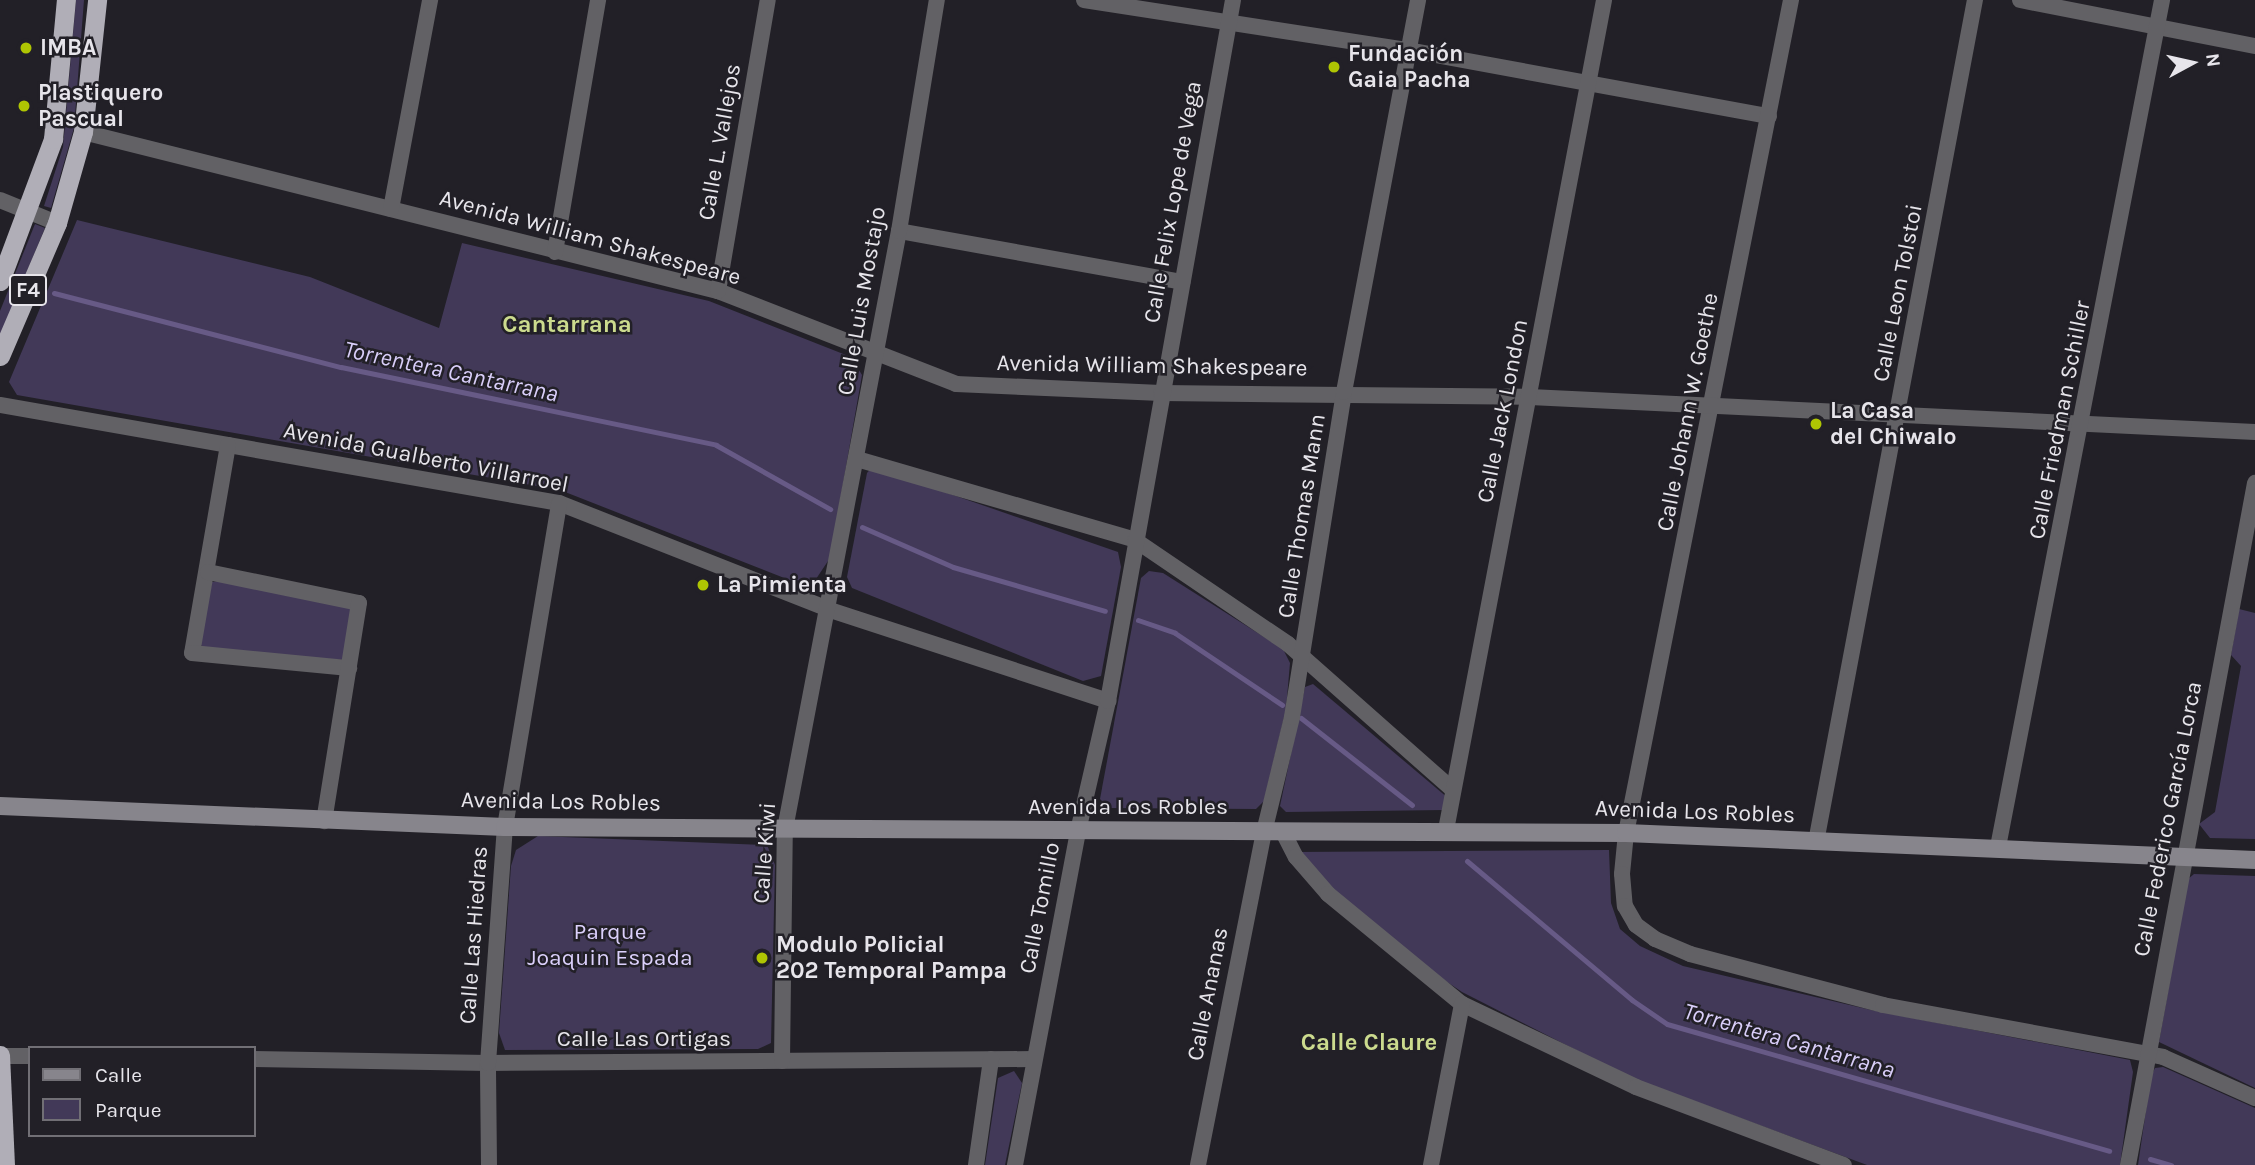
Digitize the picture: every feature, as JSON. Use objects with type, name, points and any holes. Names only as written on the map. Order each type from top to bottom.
[{"type":"highway","name":"F4","points":[[0,281],[53,139],[66,0]]},
{"type":"highway","name":"F4","points":[[0,356],[57,223],[83,132],[97,0]]},
{"type":"highway","points":[[0,1055],[5,1165]]},
{"type":"main road","name":"Avenida Los Robles","points":[[0,806],[505,827],[1626,833],[2255,860]]},
{"type":"street","points":[[391,209],[430,0]]},
{"type":"street","points":[[555,251],[598,0]]},
{"type":"street","name":"Calle L. Vallejos","points":[[718,291],[768,0]]},
{"type":"street","name":"Calle Luis Mostajo","points":[[830,610],[899,230],[937,0]]},
{"type":"street","points":[[1084,0],[1408,50],[1769,116]]},
{"type":"street","name":"Calle Felix Lope de Vega","points":[[1108,701],[1233,0]]},
{"type":"street","name":"Calle Thomas Mann","points":[[1264,832],[1302,657],[1344,392],[1418,0]]},
{"type":"street","name":"Calle Jack London","points":[[1446,830],[1604,0]]},
{"type":"street","name":"Calle Johann W. Goethe","points":[[1791,0],[1714,405],[1626,833],[1625,906],[1636,925],[1655,939],[1690,954],[1883,1005],[2145,1053],[2255,1098]]},
{"type":"street","name":"Calle Leon Tolstoi","points":[[1816,842],[1975,0]]},
{"type":"street","points":[[2020,0],[2255,46]]},
{"type":"street","name":"Calle Friedman Schiller","points":[[1998,847],[2084,421],[2162,0]]},
{"type":"street","name":"Avenida William Shakespeare","points":[[83,132],[718,291],[875,356],[956,384],[1161,393],[1344,392],[1530,397],[2084,421],[2255,432]]},
{"type":"street","points":[[0,200],[57,223]]},
{"type":"street","points":[[899,230],[1182,282]]},
{"type":"street","name":"Avenida Gualberto Villarroel","points":[[0,405],[559,503],[830,610],[1108,701]]},
{"type":"street","points":[[228,445],[192,653],[349,668]]},
{"type":"street","points":[[857,459],[1135,540],[1302,657],[1452,789]]},
{"type":"street","name":"Calle Federico García Lorca","points":[[2128,1165],[2145,1053],[2185,857],[2255,483]]},
{"type":"street","name":"Calle Las Hiedras","points":[[489,1165],[488,1063],[505,827],[559,503]]},
{"type":"street","points":[[208,572],[359,603],[324,821]]},
{"type":"street","name":"Calle Kiwi","points":[[782,1061],[785,829],[830,610]]},
{"type":"street","name":"Calle Tomillo","points":[[1015,1165],[1078,831],[1108,701]]},
{"type":"street","name":"Calle Ananas","points":[[1198,1165],[1264,832]]},
{"type":"street","points":[[1283,832],[1296,857],[1328,894],[1462,1004],[1636,1087],[1818,1161],[1844,1165]]},
{"type":"street","points":[[1431,1165],[1462,1004]]},
{"type":"street","points":[[0,1055],[28,1056]]},
{"type":"street","name":"Calle Las Ortigas","points":[[256,1059],[488,1063],[1034,1059]]},
{"type":"street","points":[[976,1165],[991,1059]]},
{"type":"green space","points":[[76,0],[84,0],[74,128],[51,208],[44,206],[63,147]]},
{"type":"green space","points":[[77,220],[310,277],[439,328],[462,243],[709,301],[851,357],[862,375],[830,558],[816,579],[797,583],[560,490],[17,395],[9,382]]},
{"type":"green space","points":[[35,224],[45,228],[0,336],[0,311]]},
{"type":"green space","points":[[872,467],[1118,552],[1121,567],[1101,676],[1083,681],[852,588],[847,577],[867,473]]},
{"type":"green space","points":[[1149,571],[1163,573],[1283,649],[1290,663],[1286,709],[1264,801],[1256,809],[1109,808],[1100,799],[1141,578]]},
{"type":"green space","points":[[219,581],[352,606],[343,660],[205,649],[200,644],[212,582]]},
{"type":"green space","points":[[2239,609],[2255,613],[2255,839],[2210,838],[2199,824],[2215,812],[2241,666],[2231,655]]},
{"type":"green space","points":[[1313,684],[1448,798],[1445,810],[1286,812],[1280,806],[1305,687]]},
{"type":"green space","name":"Parque Joaquin Espada","points":[[538,836],[767,845],[775,865],[771,1043],[758,1049],[505,1050],[499,1033],[511,866],[516,850]]},
{"type":"green space","points":[[1609,850],[1611,903],[1620,929],[1640,946],[1683,966],[1871,1010],[2130,1060],[2133,1072],[2120,1165],[1867,1165],[1629,1077],[1462,992],[1373,932],[1294,852]]},
{"type":"green space","points":[[2194,874],[2255,876],[2255,1088],[2159,1042],[2188,879]]},
{"type":"green space","points":[[2163,1067],[2255,1108],[2255,1165],[2138,1165],[2151,1076],[2155,1068]]},
{"type":"green space","points":[[1014,1071],[1022,1083],[1005,1165],[985,1165],[998,1078]]},
{"type":"waterway","name":"Torrentera Cantarrana","points":[[54,293],[341,367],[716,445],[830,509]]},
{"type":"waterway","name":"Torrentera Cantarrana","points":[[862,527],[953,567],[1105,611]]},
{"type":"waterway","name":"Torrentera Cantarrana","points":[[1138,620],[1175,633],[1282,705]]},
{"type":"waterway","name":"Torrentera Cantarrana","points":[[1301,718],[1412,805]]},
{"type":"waterway","name":"Torrentera Cantarrana","points":[[1467,861],[1632,1000],[1667,1024],[2109,1151]]},
{"type":"waterway","name":"Torrentera Cantarrana","points":[[2150,1159],[2171,1165]]},
{"type":"place","name":"IMBA","points":[[26,48]]},
{"type":"place","name":"Fundación Gaia Pacha","points":[[1334,67]]},
{"type":"place","name":"Plastiquero Pascual","points":[[24,106]]},
{"type":"place","name":"La Casa del Chiwalo","points":[[1816,424]]},
{"type":"place","name":"La Pimienta","points":[[703,585]]},
{"type":"place","name":"Modulo Policial 202 Temporal Pampa","points":[[762,958]]},
{"type":"district","name":"Cantarrana","points":[[567,325]]},
{"type":"district","name":"Calle Claure","points":[[1369,1043]]}]
